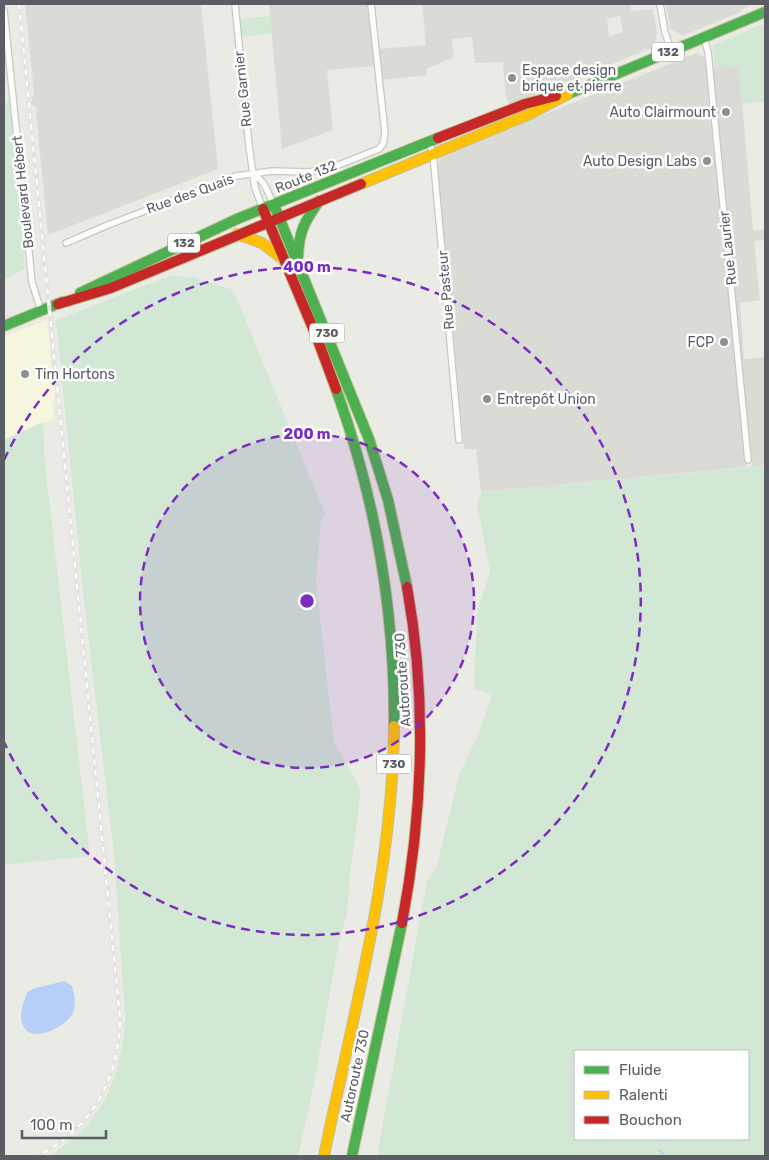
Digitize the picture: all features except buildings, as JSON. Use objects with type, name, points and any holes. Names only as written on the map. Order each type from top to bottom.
[{"type":"highway","name":"Route 132","points":[[58,304],[111,288],[237,234],[280,218],[530,114],[571,92],[765,11]]},
{"type":"highway","name":"Route 132","points":[[4,326],[58,304],[107,278],[274,204],[505,111],[571,92]]},
{"type":"highway","points":[[505,111],[510,122]]},
{"type":"highway","points":[[298,262],[298,237],[301,228],[319,201]]},
{"type":"highway","name":"Autoroute 730","points":[[274,204],[356,404],[384,486],[398,539],[409,597],[419,686],[420,775],[411,875],[397,950],[352,1156]]},
{"type":"highway","name":"Autoroute 730","points":[[263,209],[330,372],[362,469],[383,572],[394,682],[395,738],[393,786],[384,869],[373,931],[324,1156]]},
{"type":"highway","points":[[237,234],[262,243],[285,261]]},
{"type":"street","name":"Rue Garnier","points":[[235,4],[249,146],[255,188],[263,209]]},
{"type":"street","name":"Rue des Quais","points":[[66,243],[222,181],[254,173],[277,171],[309,172],[326,169],[376,151],[382,146],[384,128],[371,4]]},
{"type":"street","points":[[660,4],[665,32],[671,51]]},
{"type":"street","points":[[763,4],[765,11]]},
{"type":"street","name":"Boulevard Hébert","points":[[4,11],[32,282],[41,311]]},
{"type":"street","name":"Rue Laurier","points":[[704,38],[708,52],[748,460]]},
{"type":"street","name":"Rue Pasteur","points":[[428,142],[433,154],[459,440]]},
{"type":"street","name":"Rue Garnier","points":[[254,173],[264,184],[274,204]]},
{"type":"shaded area","points":[[25,4],[201,4],[218,169],[48,235],[37,108],[31,104],[34,92]]},
{"type":"shaded area","points":[[269,4],[368,4],[375,66],[327,70],[333,130],[282,149]]},
{"type":"shaded area","points":[[422,4],[631,4],[631,11],[653,9],[657,33],[654,47],[510,105],[506,98],[503,62],[475,63],[472,37],[452,39],[454,57],[426,69],[427,75],[383,80],[379,49],[426,45]],"holes":[[[620,16],[623,32],[609,36],[607,19]]]},
{"type":"shaded area","points":[[666,4],[750,4],[740,12],[683,36],[670,29]]},
{"type":"shaded area","points":[[270,16],[272,33],[241,37],[239,19]]},
{"type":"shaded area","points":[[760,25],[765,26],[765,101],[742,104],[739,66],[714,68],[713,45]]},
{"type":"shaded area","points":[[696,53],[704,57],[706,62],[709,109],[725,247],[746,467],[481,492],[476,449],[464,449],[437,166],[439,161],[441,158],[523,123]]},
{"type":"shaded area","points":[[739,66],[753,230],[765,230],[765,240],[754,241],[760,300],[740,303],[744,359],[765,357],[765,465],[753,467],[739,365],[741,359],[714,77],[714,68]]},
{"type":"shaded area","points":[[12,98],[25,269],[4,279],[4,104]]},
{"type":"shaded area","points":[[170,276],[194,277],[231,289],[236,297],[325,513],[321,521],[316,580],[334,742],[361,790],[347,913],[339,942],[314,1084],[298,1156],[50,1156],[76,1135],[100,1108],[118,1064],[125,1017],[114,854],[83,592],[56,320]]},
{"type":"shaded area","points":[[47,320],[55,395],[53,404],[54,419],[4,439],[4,336]]},
{"type":"shaded area","points":[[43,422],[45,464],[90,856],[4,865],[4,440]]},
{"type":"shaded area","points":[[763,466],[765,479],[765,1156],[377,1156],[427,881],[436,869],[459,775],[478,735],[492,694],[474,689],[477,613],[490,570],[477,504],[481,492]]},
{"type":"water","points":[[65,981],[72,986],[74,994],[75,1005],[71,1016],[61,1026],[46,1033],[31,1033],[26,1030],[22,1023],[21,1015],[27,992],[35,988]]},
{"type":"waterway","points":[[659,1150],[665,1156]]},
{"type":"railway","points":[[19,4],[120,1018],[114,1061],[108,1081],[99,1099],[88,1116],[73,1131],[57,1145],[37,1156]]},
{"type":"traffic: fast","points":[[568,94],[765,12]]},
{"type":"traffic: fast","points":[[80,293],[237,219],[438,138]]},
{"type":"traffic: fast","points":[[298,256],[304,227],[319,201]]},
{"type":"traffic: fast","points":[[274,205],[369,439],[388,500],[407,587]]},
{"type":"traffic: fast","points":[[4,326],[62,302]]},
{"type":"traffic: fast","points":[[336,389],[362,471],[380,555],[391,640],[394,726]]},
{"type":"traffic: fast","points":[[352,1156],[402,923]]},
{"type":"traffic: slow","points":[[361,184],[530,114],[568,94]]},
{"type":"traffic: slow","points":[[237,234],[262,243],[284,260]]},
{"type":"traffic: slow","points":[[324,1156],[359,996],[379,889],[392,781],[394,726]]},
{"type":"traffic: jam","points":[[438,138],[525,104],[556,96]]},
{"type":"traffic: jam","points":[[58,304],[111,288],[361,184]]},
{"type":"traffic: jam","points":[[263,209],[317,338],[336,389]]},
{"type":"traffic: jam","points":[[402,923],[414,839],[420,755],[418,671],[407,587]]},
{"type":"place","name":"Espace design brique et pierre","points":[[512,78]]},
{"type":"place","name":"Auto Clairmount","points":[[726,112]]},
{"type":"place","name":"Auto Design Labs","points":[[707,161]]},
{"type":"place","name":"FCP","points":[[724,342]]},
{"type":"place","name":"Tim Hortons","points":[[25,374]]},
{"type":"place","name":"Entrepôt Union","points":[[487,399]]}]
